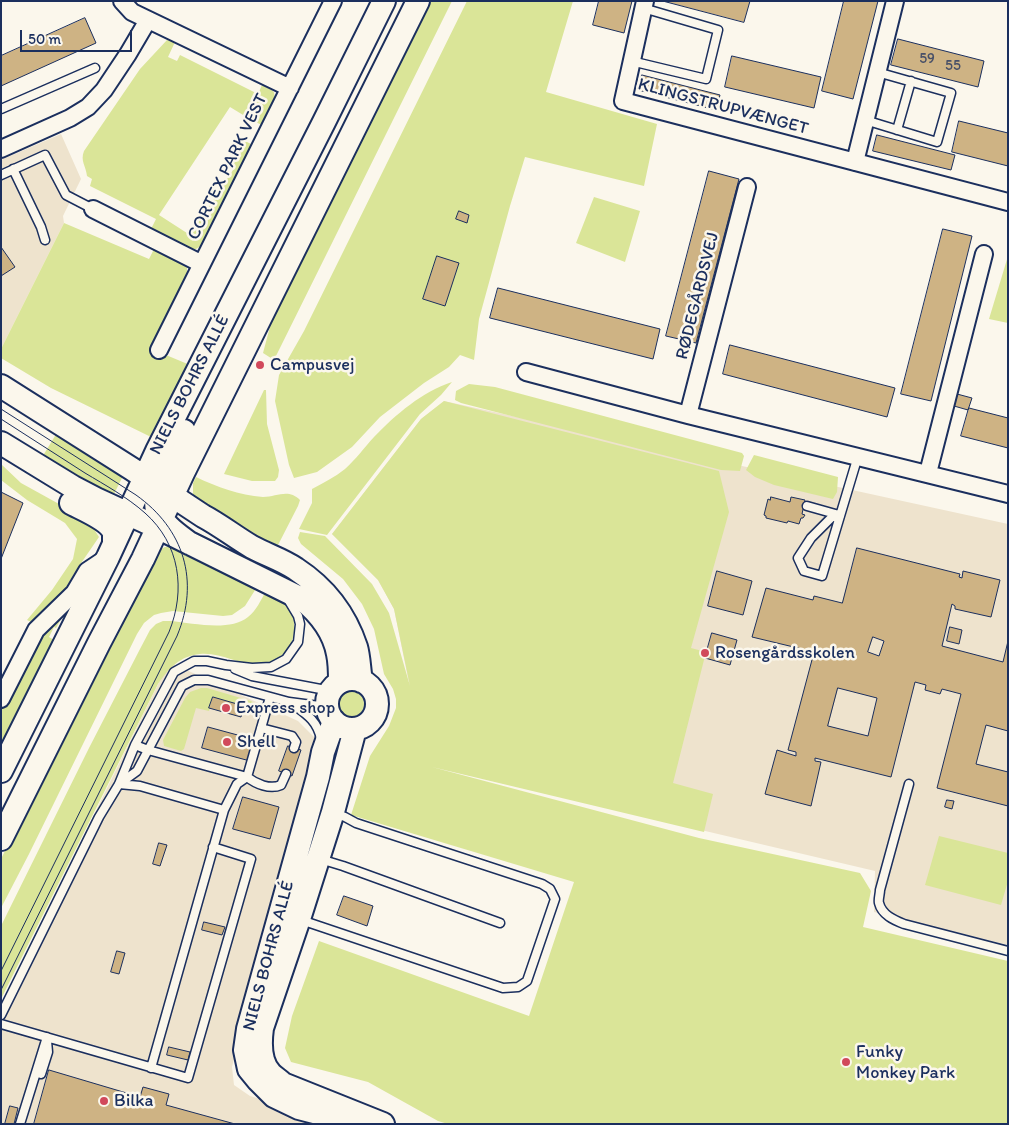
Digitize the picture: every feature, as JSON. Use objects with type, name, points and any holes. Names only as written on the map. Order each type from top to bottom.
[{"type":"street","name":"CORTEX PARK VEST","points":[[122,1],[132,12],[290,88]]},
{"type":"street","name":"CORTEX PARK VEST","points":[[159,350],[333,1]]},
{"type":"street","name":"NIELS BOHRS ALLÉ","points":[[1,839],[56,728],[144,516],[324,122],[384,1]]},
{"type":"street","name":"NIELS BOHRS ALLÉ","points":[[1,771],[144,516],[183,473],[418,1]]},
{"type":"street","points":[[855,162],[895,1]]},
{"type":"street","name":"KLINGSTRUPVÆNGET","points":[[644,5],[622,101],[1008,202]]},
{"type":"street","points":[[1,149],[70,118],[88,107],[104,90],[148,20]]},
{"type":"street","name":"RØDEGÅRDSVEJ","points":[[688,415],[747,186]]},
{"type":"street","name":"CORTEX PARK VEST","points":[[93,209],[202,264]]},
{"type":"street","points":[[928,473],[984,254]]},
{"type":"street","points":[[526,372],[688,415],[1008,494]]},
{"type":"street","points":[[1,386],[144,516]]},
{"type":"street","points":[[1,443],[73,487],[144,516]]},
{"type":"street","points":[[1,452],[33,480],[90,512],[107,524],[113,532],[144,516]]},
{"type":"street","points":[[1,699],[36,630],[74,593],[87,570],[144,516]]},
{"type":"street","name":"NIELS BOHRS ALLÉ","points":[[144,516],[189,543],[292,594],[312,607],[331,632],[338,654],[339,696]]},
{"type":"street","name":"NIELS BOHRS ALLÉ","points":[[144,516],[252,546],[296,569],[325,592],[345,622],[356,648],[339,696],[323,752],[318,778],[248,1029],[245,1050],[248,1069],[274,1096],[299,1108],[360,1124]]},
{"type":"street","points":[[369,686],[377,702],[376,711],[371,720],[364,726],[356,729],[340,726],[339,696],[369,686]]},
{"type":"street","name":"NIELS BOHRS ALLÉ","points":[[356,729],[326,809],[315,858],[295,913],[262,1028],[260,1045],[264,1061],[270,1073],[283,1084],[383,1124]]},
{"type":"lane","points":[[631,61],[706,79],[718,30],[644,5]]},
{"type":"lane","points":[[1,109],[95,68]]},
{"type":"lane","points":[[865,120],[937,142],[951,93],[877,72]]},
{"type":"lane","points":[[897,130],[911,81]]},
{"type":"lane","points":[[1,175],[46,155],[66,195],[93,209]]},
{"type":"lane","points":[[13,169],[41,227],[45,240]]},
{"type":"lane","points":[[840,516],[832,517],[812,538],[798,558],[804,571],[822,576],[840,516],[858,456]]},
{"type":"lane","points":[[807,506],[840,516]]},
{"type":"lane","points":[[226,666],[271,667],[286,659],[298,642],[300,624],[298,616],[288,598],[274,586]]},
{"type":"lane","points":[[1,1015],[99,817],[119,784],[135,745],[174,672],[194,661],[208,661],[252,676],[339,696]]},
{"type":"lane","points":[[119,784],[137,771],[182,686],[194,680],[208,680],[289,702],[311,717],[320,734],[323,752]]},
{"type":"lane","points":[[289,702],[339,696]]},
{"type":"lane","points":[[151,1068],[224,810],[237,784],[247,777],[270,697]]},
{"type":"lane","points":[[261,728],[292,736],[296,742],[294,748]]},
{"type":"lane","points":[[135,745],[247,777],[253,782],[275,788],[282,785],[286,774]]},
{"type":"lane","points":[[295,913],[503,988],[518,987],[527,981],[555,899],[550,889],[542,884],[356,823],[345,816],[326,809],[318,778]]},
{"type":"lane","points":[[119,784],[140,786],[224,810]]},
{"type":"lane","points":[[909,784],[878,902],[892,920],[1008,951]]},
{"type":"lane","points":[[1,1024],[188,1078],[251,859],[213,847]]},
{"type":"lane","points":[[315,858],[343,866],[500,922]]},
{"type":"lane","points":[[20,1124],[47,1037]]},
{"type":"shaded area","points":[[61,134],[81,179],[63,216],[64,223],[1,349],[1,160]]},
{"type":"shaded area","name":"Rosengårdsskolen","points":[[444,401],[1008,524],[1008,945],[874,912],[875,871],[404,760],[412,698],[394,609],[378,580],[332,534],[421,419]]},
{"type":"shaded area","points":[[169,662],[298,721],[316,739],[232,1067],[234,1085],[250,1096],[344,1124],[1,1124],[1,1004]]},
{"type":"green space","points":[[429,1],[452,1],[274,360],[263,353],[271,323]]},
{"type":"green space","points":[[467,1],[573,1],[546,92],[657,124],[644,186],[525,157],[479,319],[474,360],[460,355],[449,367],[424,383],[380,417],[352,447],[317,472],[294,478],[289,465],[275,401],[279,375],[304,331]]},
{"type":"green space","points":[[167,40],[175,42],[168,57],[177,61],[180,55],[258,94],[262,85],[272,90],[274,94],[271,108],[262,125],[230,107],[159,215],[190,235],[233,170],[224,163],[241,139],[253,145],[204,244],[196,249],[191,249],[151,229],[156,219],[90,186],[92,179],[87,176],[83,161],[84,151],[140,69]]},
{"type":"green space","points":[[594,197],[640,211],[625,262],[576,243]]},
{"type":"green space","points":[[64,223],[149,259],[154,249],[181,262],[187,267],[187,281],[152,347],[190,365],[151,437],[51,388],[1,358],[1,349]]},
{"type":"green space","points":[[1008,256],[1008,323],[989,319]]},
{"type":"green space","points":[[452,382],[420,414],[327,535],[299,529],[312,503],[312,489],[345,469],[382,428],[400,412],[430,392]]},
{"type":"green space","points":[[469,384],[495,387],[742,453],[744,456],[740,471],[721,470],[455,400],[456,391]]},
{"type":"green space","points":[[264,390],[266,390],[267,424],[279,470],[278,477],[275,481],[252,481],[224,474]]},
{"type":"green space","points":[[444,401],[719,471],[729,512],[691,648],[706,652],[673,783],[713,794],[704,832],[432,767],[699,838],[860,873],[871,891],[863,927],[1008,961],[1008,1124],[448,1124],[438,1121],[368,1082],[291,1062],[285,1048],[292,1016],[319,941],[529,1016],[574,882],[351,815],[370,756],[389,726],[396,708],[396,699],[393,689],[384,674],[374,629],[362,604],[343,579],[301,544],[298,538],[300,532],[325,536],[372,584],[389,613],[410,686],[394,609],[378,580],[332,534],[421,419]]},
{"type":"green space","points":[[58,431],[123,476],[113,496],[41,459]]},
{"type":"green space","points":[[754,455],[838,477],[837,492],[833,499],[774,485],[755,477],[746,470]]},
{"type":"green space","points":[[1,464],[21,483],[88,520],[99,537],[56,600],[31,622],[27,620],[52,590],[73,559],[77,539],[65,523],[27,500],[1,480]]},
{"type":"green space","points":[[196,477],[220,487],[245,494],[263,497],[282,494],[296,496],[300,500],[298,506],[277,547],[215,515],[193,499],[193,483]]},
{"type":"green space","points":[[172,546],[257,587],[245,606],[232,615],[223,616],[173,611],[154,615],[144,623],[1,908],[1,859],[64,732],[159,550]]},
{"type":"green space","points":[[266,591],[290,610],[294,621],[294,632],[289,647],[275,661],[265,665],[244,663],[211,654],[200,654],[181,660],[166,673],[158,684],[1,999],[1,926],[150,630],[156,624],[163,621],[200,625],[221,625],[240,622],[253,612]]},
{"type":"green space","points":[[66,610],[49,637],[54,640],[1,749],[1,709],[33,643]]},
{"type":"green space","points":[[207,688],[251,701],[258,706],[259,711],[213,697],[209,711],[196,708],[184,749],[181,751],[164,746],[163,740],[185,698],[190,692]]},
{"type":"green space","points":[[351,691],[360,695],[364,704],[360,713],[351,717],[342,713],[338,704],[342,695]]},
{"type":"green space","points":[[939,836],[1008,853],[1008,881],[1001,905],[925,885]]},
{"type":"building","points":[[599,1],[632,1],[624,33],[593,25]]},
{"type":"building","points":[[663,1],[750,1],[744,22]]},
{"type":"building","points":[[844,1],[878,1],[853,99],[822,91]]},
{"type":"building","points":[[85,18],[96,43],[1,86],[1,56]]},
{"type":"building","points":[[898,39],[984,61],[978,87],[891,65]]},
{"type":"building","points":[[732,56],[821,77],[814,108],[725,87]]},
{"type":"building","points":[[642,75],[720,95],[716,110],[638,90]]},
{"type":"building","points":[[959,121],[1008,133],[1008,166],[952,152]]},
{"type":"building","points":[[877,135],[955,155],[951,170],[873,151]]},
{"type":"building","points":[[709,171],[739,179],[696,343],[666,336]]},
{"type":"building","points":[[459,211],[469,215],[467,223],[456,219]]},
{"type":"building","points":[[943,229],[972,236],[931,401],[901,394]]},
{"type":"building","points":[[1,247],[15,267],[1,276]]},
{"type":"building","points":[[437,256],[459,263],[445,306],[423,299]]},
{"type":"building","points":[[498,288],[660,329],[653,359],[490,318]]},
{"type":"building","points":[[730,345],[895,388],[887,417],[723,374]]},
{"type":"building","points":[[957,394],[972,398],[968,410],[954,406]]},
{"type":"building","points":[[969,408],[1008,418],[1008,448],[961,436]]},
{"type":"building","points":[[1,492],[23,503],[1,559]]},
{"type":"building","points":[[771,497],[790,502],[791,497],[805,500],[802,514],[805,515],[801,518],[799,524],[766,518],[764,515],[768,499],[770,500]]},
{"type":"building","points":[[857,548],[960,574],[959,577],[962,578],[963,571],[1000,580],[991,617],[955,609],[955,606],[952,604],[942,646],[1003,662],[1008,641],[1008,731],[986,725],[976,764],[1008,772],[1008,806],[937,788],[961,694],[942,689],[940,694],[925,690],[926,685],[915,682],[891,777],[815,758],[815,761],[821,762],[811,806],[765,794],[777,750],[796,756],[796,752],[788,750],[813,656],[801,654],[802,649],[752,637],[766,588],[813,600],[814,596],[842,603]],"holes":[[[873,637],[884,641],[879,656],[868,652]],[[838,688],[877,698],[868,736],[828,726]]]},
{"type":"building","points":[[717,571],[752,581],[743,615],[708,606]]},
{"type":"building","points":[[950,627],[962,630],[959,644],[947,641]]},
{"type":"building","points":[[712,633],[737,640],[730,665],[705,658]]},
{"type":"building","points":[[213,697],[244,706],[241,717],[209,708]]},
{"type":"building","points":[[208,727],[256,740],[250,761],[202,748]]},
{"type":"building","points":[[288,746],[301,750],[292,776],[279,771]]},
{"type":"building","points":[[243,797],[279,807],[270,839],[233,829]]},
{"type":"building","points":[[947,800],[954,801],[952,809],[945,807]]},
{"type":"building","points":[[159,843],[167,845],[160,866],[153,864]]},
{"type":"building","points":[[344,896],[373,906],[367,926],[337,915]]},
{"type":"building","points":[[204,922],[225,927],[222,935],[202,930]]},
{"type":"building","points":[[117,951],[125,953],[119,974],[111,972]]},
{"type":"building","points":[[169,1047],[190,1052],[188,1060],[167,1055]]},
{"type":"building","name":"Bilka","points":[[49,1070],[140,1097],[143,1087],[169,1094],[166,1105],[235,1124],[34,1124]]},
{"type":"building","points":[[10,1106],[18,1108],[14,1124],[5,1124]]},
{"type":"tram line","points":[[1,409],[136,495],[152,509],[166,524],[176,540],[187,576],[184,616],[177,636],[1,990]]},
{"type":"tram line","points":[[1,419],[123,496],[145,513],[157,525],[166,539],[177,568],[178,584],[177,600],[169,632],[1,971]]},
{"type":"place","name":"Campusvej","points":[[260,365]]},
{"type":"place","name":"Rosengårdsskolen","points":[[705,653]]},
{"type":"place","name":"Express shop","points":[[226,708]]},
{"type":"place","name":"Shell","points":[[227,742]]},
{"type":"place","name":"Funky Monkey Park","points":[[846,1062]]},
{"type":"place","name":"Bilka","points":[[104,1101]]}]
